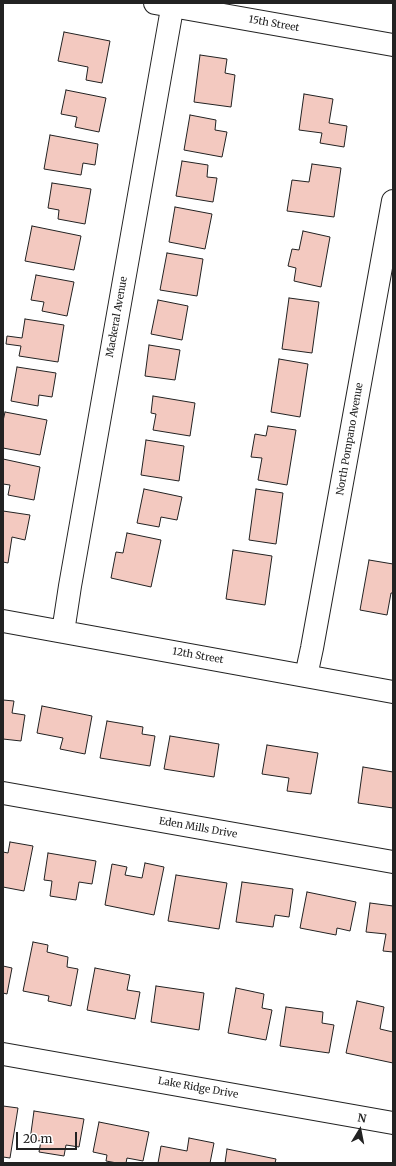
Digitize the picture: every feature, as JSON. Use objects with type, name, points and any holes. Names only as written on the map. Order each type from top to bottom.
[{"type":"street","name":"15th Street","points":[[167,4],[393,45]]},
{"type":"street","name":"Mackeral Avenue","points":[[63,632],[167,4]]},
{"type":"street","name":"North Pompano Avenue","points":[[306,676],[393,201]]},
{"type":"street","name":"12th Street","points":[[3,621],[393,692]]},
{"type":"street","name":"Eden Mills Drive","points":[[3,793],[393,862]]},
{"type":"street","name":"Lake Ridge Drive","points":[[3,1054],[393,1123]]},
{"type":"building","points":[[64,32],[110,41],[102,83],[86,80],[88,67],[58,61]]},
{"type":"building","points":[[200,55],[227,59],[225,73],[235,75],[231,107],[194,102]]},
{"type":"building","points":[[66,90],[106,98],[99,132],[75,127],[77,117],[61,114]]},
{"type":"building","points":[[304,94],[333,99],[329,123],[347,126],[344,147],[320,143],[322,133],[299,130]]},
{"type":"building","points":[[190,115],[216,120],[215,130],[227,132],[222,157],[184,150]]},
{"type":"building","points":[[50,135],[98,144],[95,165],[83,163],[81,175],[44,169]]},
{"type":"building","points":[[182,161],[208,165],[207,177],[217,178],[213,202],[176,196]]},
{"type":"building","points":[[312,164],[341,168],[334,217],[287,211],[292,180],[309,182]]},
{"type":"building","points":[[52,183],[91,189],[85,224],[58,219],[59,210],[48,208]]},
{"type":"building","points":[[175,207],[212,214],[205,249],[169,242]]},
{"type":"building","points":[[32,226],[81,236],[74,270],[25,261]]},
{"type":"building","points":[[303,231],[330,237],[321,287],[294,281],[296,268],[288,266],[292,249],[299,250]]},
{"type":"building","points":[[167,253],[203,259],[197,296],[160,290]]},
{"type":"building","points":[[36,275],[74,282],[67,316],[42,311],[44,302],[31,300]]},
{"type":"building","points":[[289,298],[319,302],[312,353],[282,349]]},
{"type":"building","points":[[158,300],[188,306],[182,340],[151,334]]},
{"type":"building","points":[[25,319],[64,325],[58,362],[19,356],[21,346],[6,344],[7,336],[22,338]]},
{"type":"building","points":[[149,345],[180,350],[175,380],[145,376]]},
{"type":"building","points":[[279,359],[308,364],[300,417],[271,412]]},
{"type":"building","points":[[17,367],[56,373],[52,397],[39,395],[38,406],[11,401]]},
{"type":"building","points":[[153,396],[195,403],[190,436],[153,430],[156,414],[151,413]]},
{"type":"building","points":[[5,412],[47,420],[40,455],[3,448],[3,421]]},
{"type":"building","points":[[268,426],[296,430],[287,485],[258,480],[262,458],[251,457],[255,434],[266,436]]},
{"type":"building","points":[[146,440],[184,446],[179,481],[141,475]]},
{"type":"building","points":[[3,459],[40,467],[34,500],[8,495],[10,485],[3,484]]},
{"type":"building","points":[[144,489],[182,497],[177,520],[161,517],[159,527],[137,523]]},
{"type":"building","points":[[256,489],[283,493],[276,544],[249,540]]},
{"type":"building","points":[[3,511],[30,515],[25,540],[12,537],[8,563],[3,562]]},
{"type":"building","points":[[127,533],[161,540],[151,587],[111,578],[116,552],[123,553]]},
{"type":"building","points":[[233,550],[272,556],[265,605],[226,599]]},
{"type":"building","points":[[369,560],[393,564],[393,593],[391,593],[387,615],[360,610]]},
{"type":"building","points":[[3,700],[14,701],[12,713],[25,715],[21,741],[3,739]]},
{"type":"building","points":[[42,706],[92,716],[85,754],[60,749],[63,738],[37,733]]},
{"type":"building","points":[[107,721],[143,727],[142,734],[155,736],[150,766],[100,758]]},
{"type":"building","points":[[170,736],[219,744],[214,777],[164,769]]},
{"type":"building","points":[[267,745],[318,753],[311,794],[287,791],[289,778],[262,774]]},
{"type":"building","points":[[363,767],[393,772],[393,808],[358,803]]},
{"type":"building","points":[[10,842],[33,846],[24,891],[3,887],[3,852],[8,853]]},
{"type":"building","points":[[48,853],[96,861],[92,884],[79,882],[76,900],[50,896],[52,881],[44,880]]},
{"type":"building","points":[[145,863],[164,867],[154,915],[105,905],[112,864],[127,867],[125,875],[142,878]]},
{"type":"building","points":[[176,875],[227,883],[219,929],[168,921]]},
{"type":"building","points":[[242,882],[293,889],[289,917],[275,915],[273,927],[236,922]]},
{"type":"building","points":[[307,892],[356,902],[350,931],[337,928],[336,935],[300,928]]},
{"type":"building","points":[[370,903],[393,906],[393,952],[383,951],[386,934],[366,932]]},
{"type":"building","points":[[33,942],[48,945],[47,952],[68,957],[67,967],[78,969],[71,1006],[48,1001],[49,996],[23,991]]},
{"type":"building","points":[[3,966],[12,968],[7,994],[3,993]]},
{"type":"building","points":[[95,968],[130,975],[127,990],[140,992],[135,1019],[87,1010]]},
{"type":"building","points":[[156,986],[204,993],[199,1030],[151,1022]]},
{"type":"building","points":[[236,988],[264,994],[262,1008],[272,1010],[266,1040],[228,1033]]},
{"type":"building","points":[[357,1001],[384,1007],[380,1029],[393,1032],[393,1063],[346,1053]]},
{"type":"building","points":[[286,1007],[323,1012],[322,1023],[334,1025],[329,1053],[280,1046]]},
{"type":"building","points":[[3,1106],[18,1108],[10,1158],[3,1157]]},
{"type":"building","points":[[34,1111],[84,1119],[79,1147],[66,1145],[64,1156],[39,1152],[41,1141],[30,1140]]},
{"type":"building","points":[[99,1122],[149,1132],[143,1161],[127,1158],[126,1163],[117,1163],[106,1161],[107,1155],[93,1152]]},
{"type":"building","points":[[189,1138],[214,1143],[210,1163],[158,1163],[161,1146],[187,1151]]},
{"type":"building","points":[[227,1149],[276,1159],[275,1163],[225,1163]]}]
